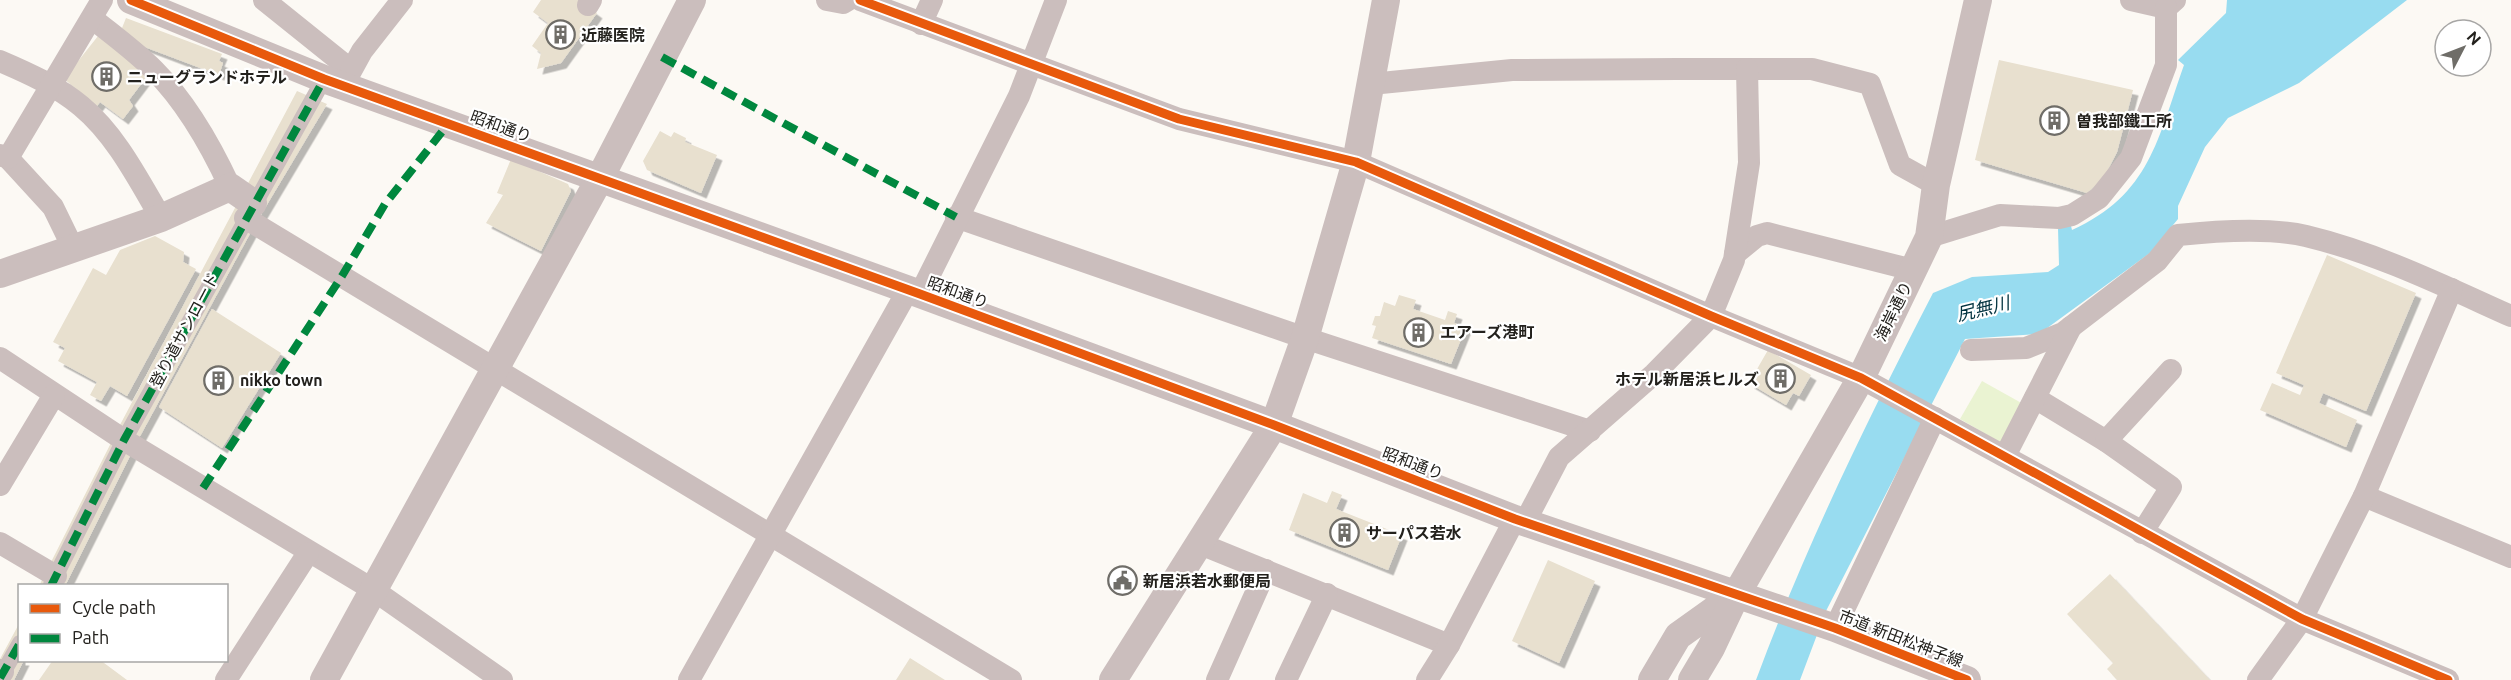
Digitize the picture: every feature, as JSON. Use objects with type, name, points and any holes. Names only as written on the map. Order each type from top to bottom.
[{"type":"street","name":"昭和通り","points":[[131,0],[600,178],[1274,425],[1520,520],[1777,609]]},
{"type":"street","points":[[264,0],[339,78],[402,0]]},
{"type":"street","points":[[324,680],[600,178],[692,0]]},
{"type":"street","points":[[827,0],[843,3],[848,0]]},
{"type":"street","points":[[860,0],[1179,120],[1356,162],[1872,383],[2302,619],[2448,680]]},
{"type":"street","points":[[921,24],[932,0]]},
{"type":"street","points":[[689,680],[956,217],[1019,96],[1056,0]]},
{"type":"street","points":[[1113,680],[1274,425],[1305,338],[1356,162],[1386,0]]},
{"type":"street","name":"海岸通り","points":[[1692,680],[1711,648],[1736,595],[1872,383],[1913,270],[1929,237],[1936,185],[1978,0]]},
{"type":"street","points":[[1929,237],[2000,215],[2059,218],[2072,215],[2098,198],[2131,158],[2166,65],[2171,4],[2131,0]]},
{"type":"street","points":[[74,248],[53,207],[4,157],[98,9],[179,101],[199,130],[230,187],[249,210],[495,369],[1011,680]]},
{"type":"street","points":[[0,61],[50,85],[81,106],[125,156],[161,218]]},
{"type":"street","points":[[1427,680],[1559,457],[1654,374],[1711,316],[1735,254],[1749,163],[1747,69]]},
{"type":"street","points":[[1371,84],[1512,70],[1812,69],[1870,84],[1900,165],[1936,185]]},
{"type":"street","name":"登り道サンロード","points":[[54,581],[124,440],[249,210],[339,78]]},
{"type":"street","points":[[0,274],[161,218],[230,187]]},
{"type":"street","points":[[956,217],[1305,338],[1590,431]]},
{"type":"street","points":[[1971,350],[2026,348],[2063,333],[2157,261],[2178,235],[2224,231],[2304,236],[2401,266],[2511,316]]},
{"type":"street","points":[[1735,254],[1757,236],[1767,233],[1913,270]]},
{"type":"street","points":[[2258,680],[2302,619],[2364,496],[2452,289]]},
{"type":"street","points":[[2006,456],[2071,327]]},
{"type":"street","points":[[0,358],[124,440],[308,553],[372,589],[502,680]]},
{"type":"street","points":[[2106,441],[2170,370]]},
{"type":"street","points":[[0,485],[54,395]]},
{"type":"street","points":[[2035,398],[2106,441],[2172,487],[2142,533]]},
{"type":"street","points":[[1830,627],[1932,416]]},
{"type":"street","points":[[2364,496],[2511,557]]},
{"type":"street","points":[[0,543],[54,581]]},
{"type":"street","points":[[1198,543],[1449,645]]},
{"type":"street","points":[[226,680],[308,553]]},
{"type":"street","points":[[1217,680],[1266,570]]},
{"type":"street","points":[[1286,680],[1327,594]]},
{"type":"street","points":[[1652,680],[1678,636],[1736,595]]},
{"type":"street","name":"市道 新田松神子線","points":[[1777,609],[1967,680]]},
{"type":"street","points":[[1,673],[18,646]]},
{"type":"green space","points":[[1982,381],[2025,405],[2003,444],[1960,419]]},
{"type":"water","name":"尻無川","points":[[2227,0],[2407,0],[2299,83],[2228,118],[2205,147],[2178,206],[2178,219],[2150,253],[2039,334],[1965,339],[1826,611],[1800,680],[1756,680],[1816,532],[1933,293],[1972,277],[2048,272],[2059,265],[2058,228],[2070,222],[2072,230],[2098,216],[2119,200],[2135,182],[2158,140],[2184,65],[2178,60],[2226,13]]},
{"type":"building","name":"近藤医院","points":[[541,0],[579,0],[597,13],[561,63],[537,69],[541,53],[532,46],[548,23],[533,12]]},
{"type":"building","points":[[126,18],[222,54],[219,61],[223,63],[219,75],[142,46],[122,28]]},
{"type":"building","name":"ニューグランドホテル","points":[[98,36],[148,75],[129,100],[133,106],[123,119],[100,102],[97,106],[64,79]]},
{"type":"building","name":"曽我部鐵工所","points":[[1999,60],[2133,90],[2117,152],[2103,179],[2087,193],[1975,160]]},
{"type":"building","points":[[297,91],[327,104],[253,228],[139,438],[66,584],[40,584],[121,423]]},
{"type":"building","points":[[660,131],[671,137],[674,132],[686,138],[685,142],[717,155],[701,193],[647,170],[643,161]]},
{"type":"building","points":[[511,159],[568,184],[571,191],[541,251],[486,223],[503,195],[497,193]]},
{"type":"building","points":[[155,236],[184,252],[183,262],[196,269],[127,396],[110,386],[101,401],[90,395],[97,382],[58,361],[65,348],[53,342],[93,268],[106,275],[120,250]]},
{"type":"building","points":[[2327,255],[2416,293],[2366,411],[2323,393],[2319,403],[2357,420],[2346,447],[2260,410],[2272,383],[2300,395],[2304,385],[2276,373]]},
{"type":"building","name":"エアーズ港町","points":[[1399,295],[1416,300],[1413,309],[1445,320],[1448,311],[1457,314],[1454,323],[1466,327],[1451,364],[1372,338],[1376,326],[1372,325],[1375,316],[1380,316],[1384,302],[1395,306]]},
{"type":"building","name":"nikko town","points":[[212,309],[281,353],[222,448],[159,407]]},
{"type":"building","name":"ホテル新居浜ヒルズ","points":[[1768,350],[1811,375],[1799,396],[1793,393],[1786,405],[1749,383]]},
{"type":"building","name":"サーパス若水","points":[[1332,491],[1342,495],[1336,509],[1402,535],[1388,570],[1289,530],[1303,493],[1327,503]]},
{"type":"building","points":[[1548,560],[1595,581],[1559,663],[1512,641]]},
{"type":"building","points":[[2110,574],[2210,680],[2117,680],[2107,669],[2113,663],[2067,614]]},
{"type":"building","points":[[18,626],[18,662],[23,662],[14,680],[0,680],[0,659]]},
{"type":"building","points":[[910,658],[945,680],[896,680]]},
{"type":"building","points":[[52,662],[103,662],[127,680],[39,680]]},
{"type":"marked path","points":[[662,57],[956,217]]},
{"type":"marked path","points":[[52,584],[124,440],[324,79]]},
{"type":"marked path","points":[[203,488],[342,276],[385,204],[449,123]]},
{"type":"marked path","points":[[0,678],[18,646]]},
{"type":"cycle path","points":[[131,0],[324,79],[920,294],[1274,425],[1515,519],[1835,628],[1967,680]]},
{"type":"cycle path","points":[[860,0],[1179,119],[1356,162],[1711,316],[1861,378],[2302,619],[2448,680]]},
{"type":"place","name":"近藤医院","points":[[560,35]]},
{"type":"place","name":"ニューグランドホテル","points":[[106,77]]},
{"type":"place","name":"曽我部鐵工所","points":[[2055,121]]},
{"type":"place","name":"エアーズ港町","points":[[1419,332]]},
{"type":"place","name":"ホテル新居浜ヒルズ","points":[[1780,379]]},
{"type":"place","name":"nikko town","points":[[219,380]]},
{"type":"place","name":"サーパス若水","points":[[1345,533]]},
{"type":"place","name":"新居浜若水郵便局","points":[[1122,581]]}]
